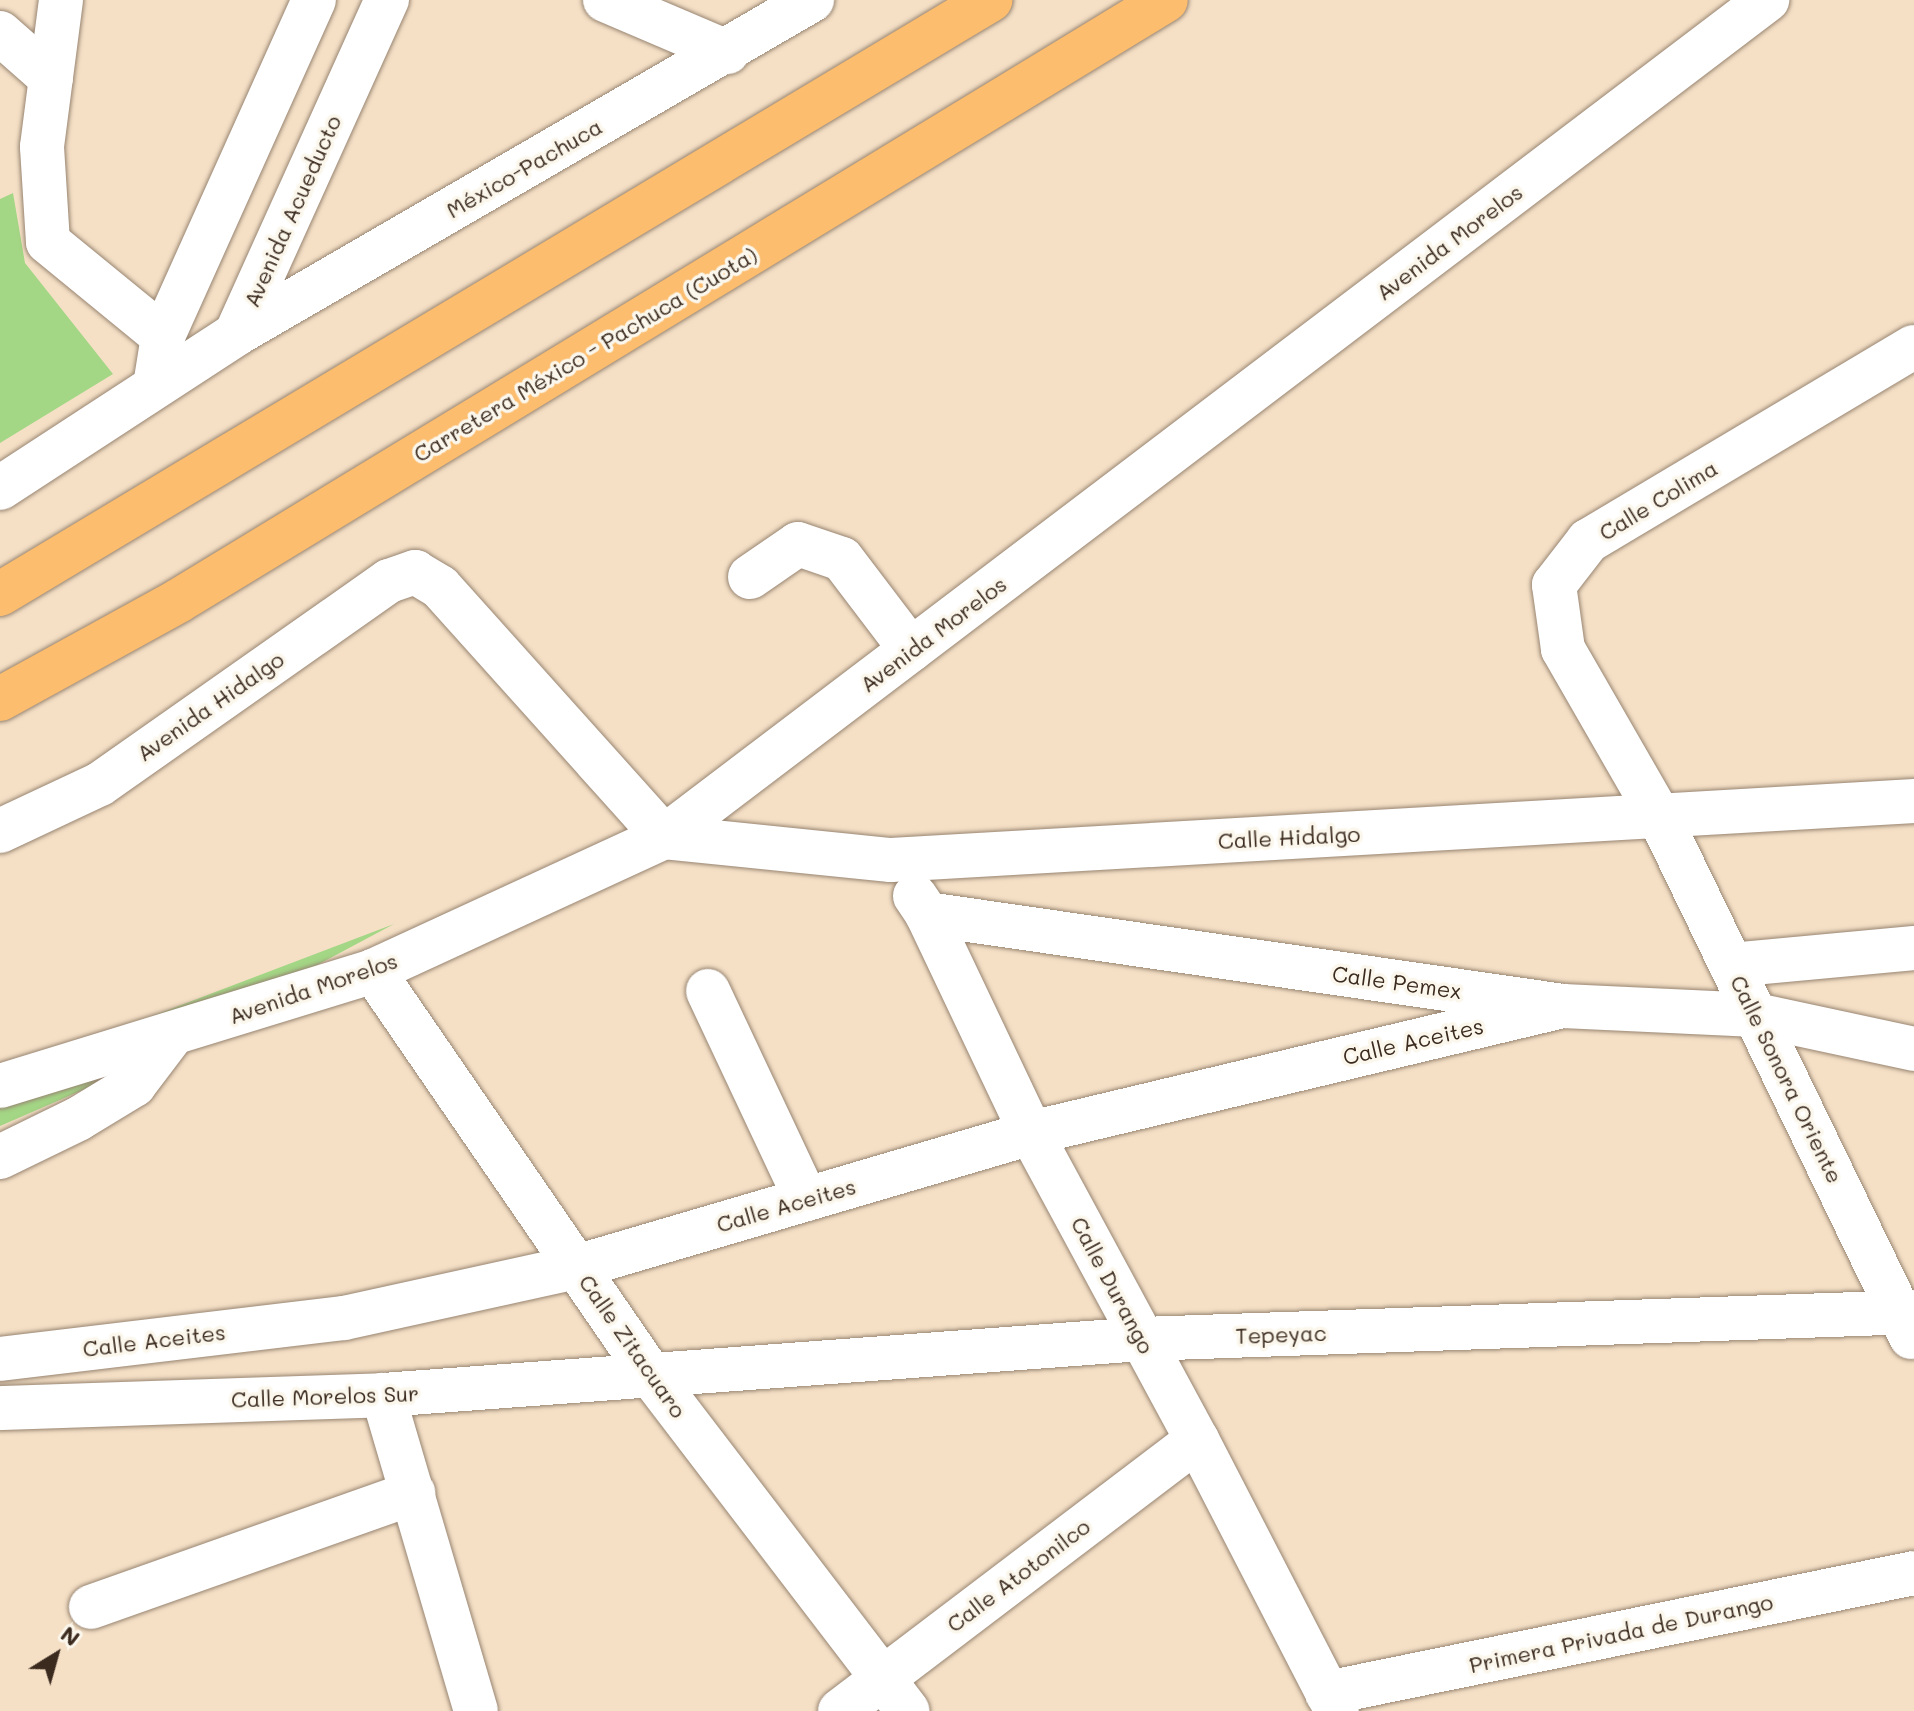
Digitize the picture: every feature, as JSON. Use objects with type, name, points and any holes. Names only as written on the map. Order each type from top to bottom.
[{"type":"highway","points":[[0,594],[990,0]]},
{"type":"highway","name":"Carretera México - Pachuca (Cuota)","points":[[0,699],[178,601],[1166,0]]},
{"type":"street","points":[[61,0],[42,147],[48,242],[163,336]]},
{"type":"street","points":[[155,386],[163,336],[314,0]]},
{"type":"street","name":"Avenida Acueducto","points":[[0,488],[236,334],[387,0]]},
{"type":"street","points":[[605,0],[727,52]]},
{"type":"street","name":"México-Pachuca","points":[[236,334],[812,0]]},
{"type":"street","name":"Avenida Morelos","points":[[0,1086],[373,971],[664,837],[1767,0]]},
{"type":"street","points":[[0,33],[51,78]]},
{"type":"street","name":"Calle Colima","points":[[1659,816],[1563,649],[1554,585],[1588,541],[1914,347]]},
{"type":"street","points":[[750,577],[798,544],[842,559],[911,650]]},
{"type":"street","name":"Avenida Hidalgo","points":[[0,831],[100,784],[389,581],[415,572],[440,587],[664,837]]},
{"type":"street","name":"Calle Hidalgo","points":[[664,837],[891,860],[1914,801]]},
{"type":"street","name":"Calle Sonora Oriente","points":[[1659,816],[1909,1322]]},
{"type":"street","name":"Calle Durango","points":[[891,860],[927,914],[1031,1133],[1197,1440],[1332,1702]]},
{"type":"street","name":"Calle Pemex","points":[[927,914],[1563,1006],[1756,1015],[1914,1049]]},
{"type":"street","points":[[1731,965],[1914,948]]},
{"type":"street","name":"Calle Zitacuaro","points":[[373,971],[650,1374],[896,1694]]},
{"type":"street","points":[[708,991],[806,1199]]},
{"type":"street","name":"Calle Aceites","points":[[0,1359],[344,1318],[576,1267],[1031,1133],[1563,1006]]},
{"type":"street","points":[[0,1157],[78,1119],[134,1085],[172,1035]]},
{"type":"street","name":"Tepeyac","points":[[650,1374],[1142,1339],[1909,1322]]},
{"type":"street","name":"Calle Morelos Sur","points":[[0,1408],[383,1395],[650,1374]]},
{"type":"street","points":[[383,1395],[476,1711]]},
{"type":"street","name":"Calle Atotonilco","points":[[840,1711],[896,1694],[1197,1440]]},
{"type":"street","points":[[91,1607],[413,1493]]},
{"type":"street","name":"Primera Privada de Durango","points":[[1332,1702],[1914,1573]]},
{"type":"green space","points":[[13,193],[25,263],[113,374],[0,443],[0,199]]},
{"type":"green space","points":[[394,924],[85,1089],[0,1126],[0,1074]]}]
